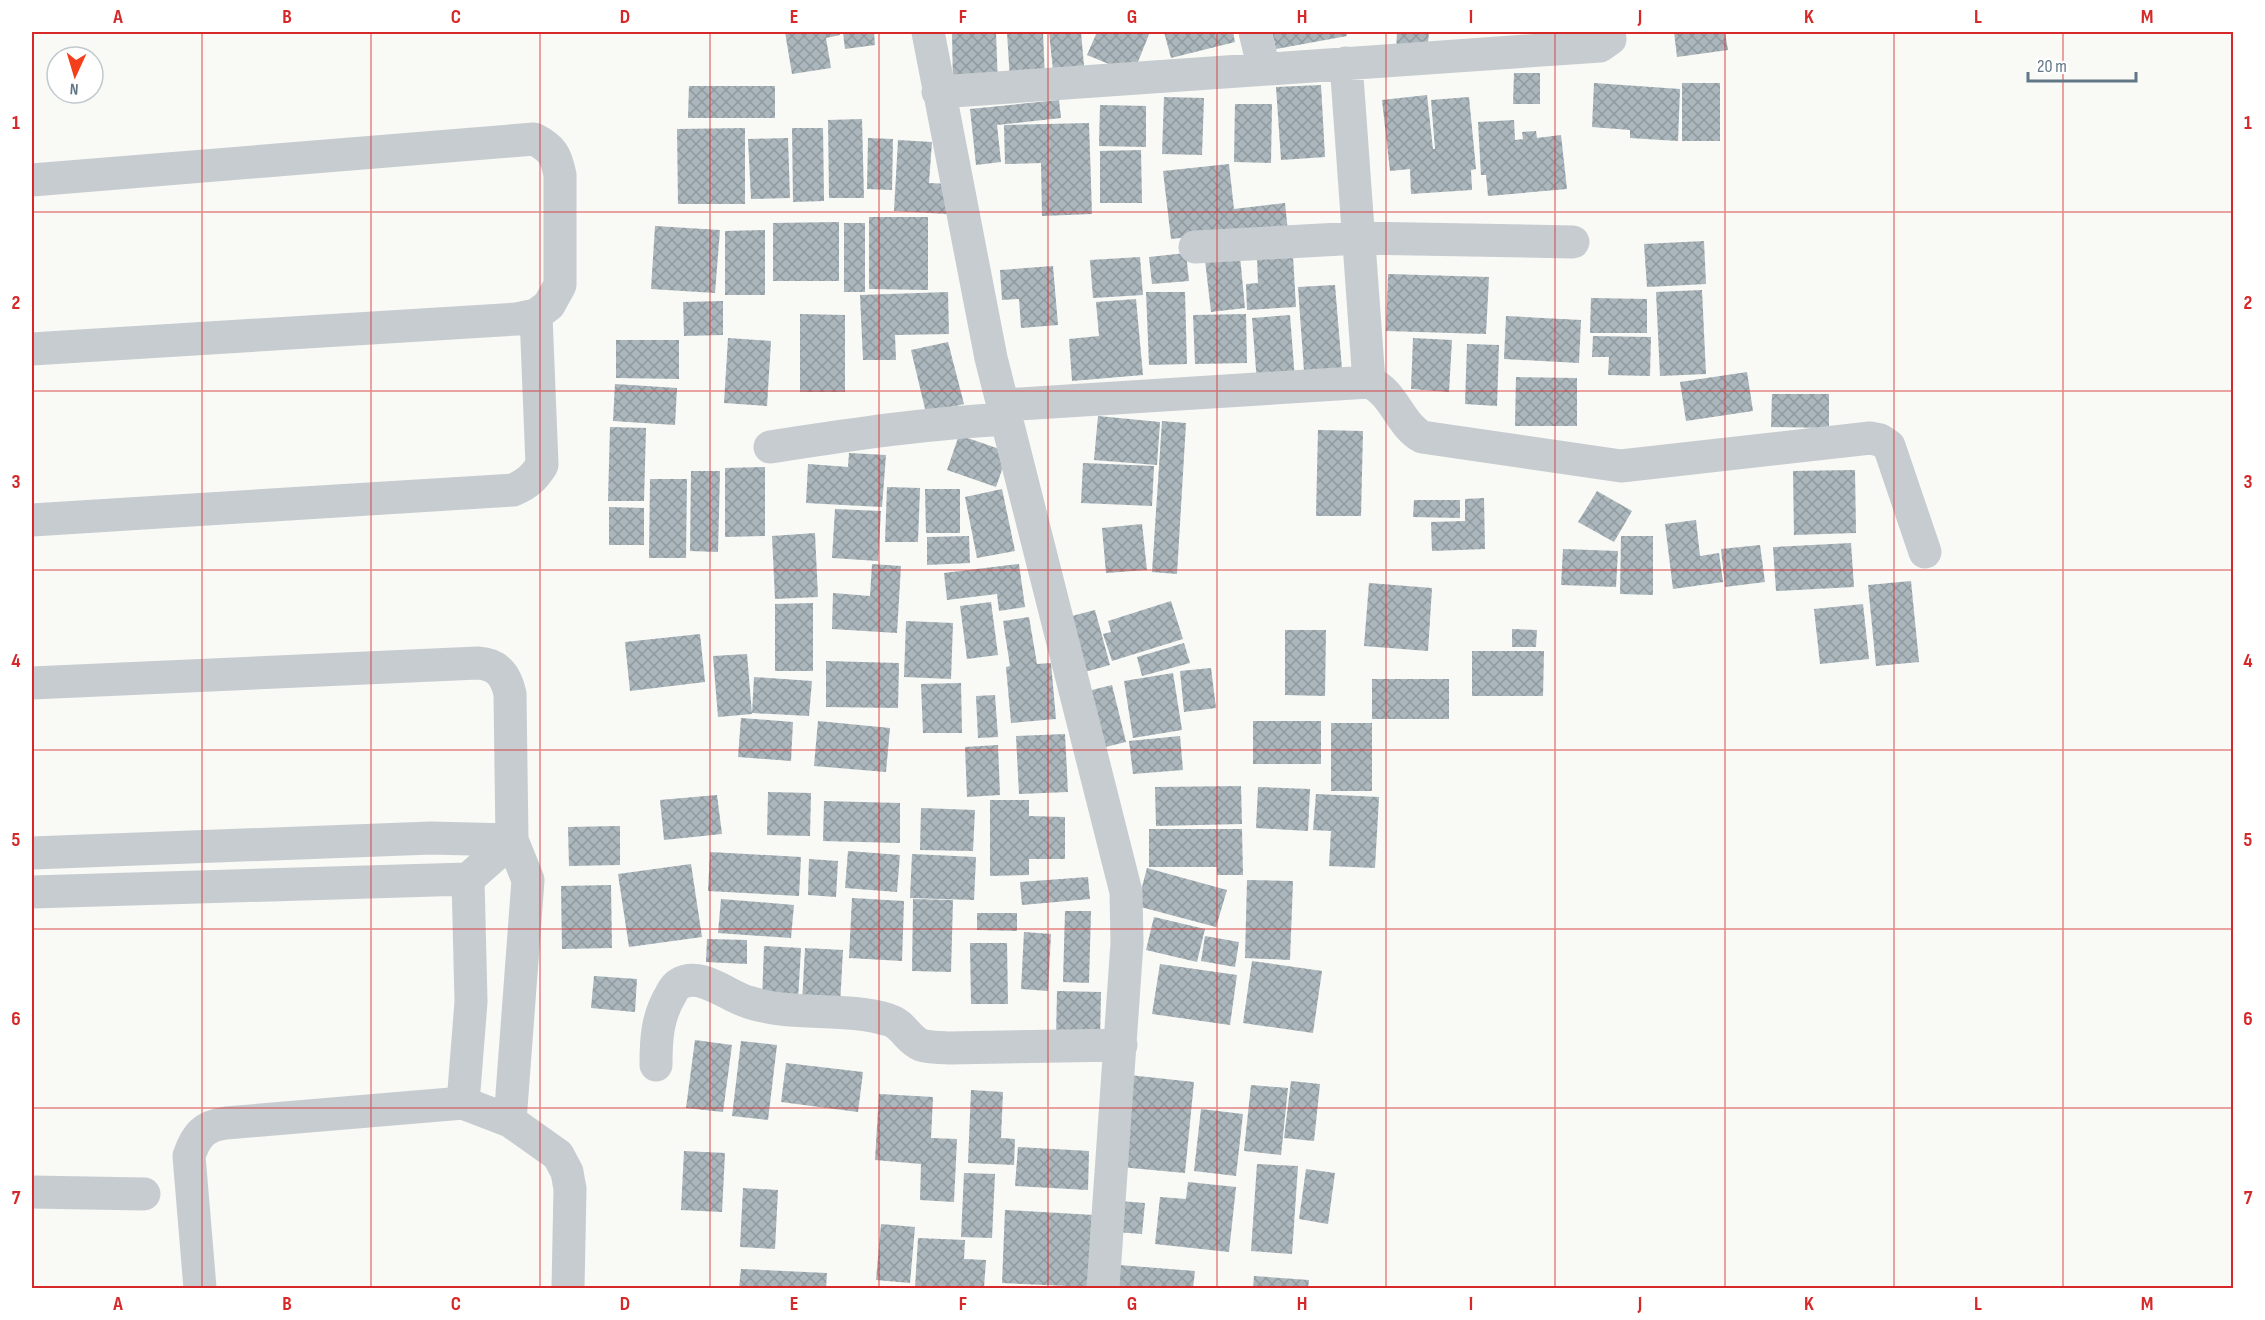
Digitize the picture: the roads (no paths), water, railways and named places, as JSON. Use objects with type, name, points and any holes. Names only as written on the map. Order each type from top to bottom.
[{"type":"street","points":[[928,32],[991,358],[1124,885],[1127,905],[1121,1045],[1102,1288]]},
{"type":"street","points":[[1255,32],[1264,69]]},
{"type":"street","points":[[938,92],[1600,46],[1610,39],[1609,32]]},
{"type":"street","points":[[1346,63],[1369,382]]},
{"type":"street","points":[[32,180],[534,139],[549,147],[557,162],[560,175],[560,285],[549,305],[537,315],[517,319],[32,349]]},
{"type":"street","points":[[1195,247],[1359,238],[1573,242]]},
{"type":"street","points":[[32,520],[513,490],[526,484],[542,465],[537,315]]},
{"type":"street","points":[[770,447],[962,421],[1005,412],[1369,382],[1381,387],[1411,431],[1422,437],[1621,466],[1870,438],[1880,440],[1889,446],[1925,552]]},
{"type":"street","points":[[32,683],[488,663],[496,668],[503,675],[510,694],[512,840],[528,880],[510,1121]]},
{"type":"street","points":[[32,853],[431,838],[512,840]]},
{"type":"street","points":[[32,892],[468,879],[512,840]]},
{"type":"street","points":[[463,1103],[471,1002],[468,879]]},
{"type":"street","points":[[656,1065],[657,1029],[664,1005],[677,984],[688,980],[706,984],[746,1002],[779,1010],[845,1014],[891,1020],[919,1045],[925,1046],[948,1048],[1121,1045]]},
{"type":"street","points":[[200,1288],[189,1156],[195,1138],[206,1128],[226,1123],[463,1103],[510,1121],[558,1155],[567,1172],[570,1189],[568,1288]]},
{"type":"street","points":[[32,1191],[144,1194]]}]
